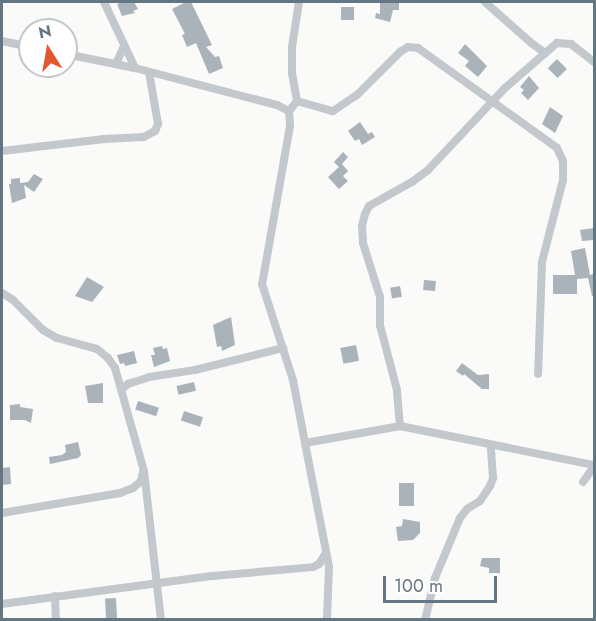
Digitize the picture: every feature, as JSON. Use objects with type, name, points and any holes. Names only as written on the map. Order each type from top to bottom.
[{"type":"street","points":[[104,2],[135,68]]},
{"type":"street","points":[[299,2],[292,46],[292,74],[297,101],[289,111],[290,126],[262,271],[262,284],[293,380],[329,567],[327,620]]},
{"type":"street","points":[[485,2],[545,53]]},
{"type":"street","points":[[2,41],[18,44]]},
{"type":"street","points":[[400,426],[397,390],[380,325],[380,297],[363,243],[362,226],[369,206],[412,182],[428,170],[492,102],[545,53],[563,42],[571,44],[594,62]]},
{"type":"street","points":[[116,64],[124,46]]},
{"type":"street","points":[[297,101],[333,111],[357,95],[399,52],[408,47],[418,48],[557,148],[563,161],[563,180],[542,262],[538,374]]},
{"type":"street","points":[[78,56],[135,68],[277,105],[289,111]]},
{"type":"street","points":[[2,151],[104,139],[144,137],[155,131],[158,124],[149,72]]},
{"type":"street","points":[[2,293],[13,300],[43,330],[57,338],[97,349],[108,358],[122,389],[144,471],[161,620]]},
{"type":"street","points":[[122,389],[128,384],[149,377],[195,370],[283,348]]},
{"type":"street","points":[[305,444],[400,426],[594,466],[583,482]]},
{"type":"street","points":[[425,620],[435,578],[460,518],[467,509],[480,501],[490,486],[493,478],[491,446]]},
{"type":"street","points":[[2,513],[120,493],[133,488],[141,481],[144,471]]},
{"type":"street","points":[[2,604],[157,583],[313,567],[319,564],[326,553]]},
{"type":"street","points":[[55,596],[56,620]]},
{"type":"building","points":[[134,2],[138,9],[133,11],[135,13],[122,16],[117,4]]},
{"type":"building","points":[[191,2],[212,45],[206,47],[215,57],[219,56],[223,68],[209,74],[196,43],[187,47],[182,35],[185,34],[172,9]]},
{"type":"building","points":[[380,2],[399,2],[399,10],[393,10],[390,22],[375,18],[376,13],[380,14]]},
{"type":"building","points":[[341,7],[354,7],[354,20],[341,20]]},
{"type":"building","points":[[465,44],[487,66],[478,77],[465,66],[469,61],[458,53]]},
{"type":"building","points":[[557,59],[567,69],[558,78],[548,68]]},
{"type":"building","points":[[529,76],[539,88],[528,100],[521,93],[524,90],[520,87]]},
{"type":"building","points":[[550,107],[563,116],[555,133],[542,124]]},
{"type":"building","points":[[360,122],[368,134],[372,132],[375,137],[362,145],[359,139],[355,141],[348,131]]},
{"type":"building","points":[[343,152],[348,157],[342,164],[348,171],[343,176],[348,181],[339,189],[328,177],[339,167],[334,162]]},
{"type":"building","points":[[34,174],[43,179],[34,192],[24,185],[26,198],[12,203],[9,184],[11,184],[11,179],[20,178],[20,183],[28,182]]},
{"type":"building","points":[[594,228],[594,240],[582,241],[580,230]]},
{"type":"building","points":[[585,248],[590,275],[593,274],[594,278],[594,295],[592,296],[588,278],[577,279],[577,294],[553,294],[553,275],[575,275],[571,251]]},
{"type":"building","points":[[87,277],[104,287],[92,302],[75,296]]},
{"type":"building","points":[[424,280],[436,281],[435,291],[423,290]]},
{"type":"building","points":[[400,286],[402,297],[392,299],[390,288]]},
{"type":"building","points":[[231,317],[235,345],[222,351],[221,346],[217,347],[213,325]]},
{"type":"building","points":[[356,345],[359,361],[343,364],[340,348]]},
{"type":"building","points":[[162,346],[163,349],[167,348],[170,361],[154,367],[151,355],[155,355],[153,348]]},
{"type":"building","points":[[134,351],[137,363],[125,366],[124,363],[120,364],[117,355]]},
{"type":"building","points":[[462,363],[478,375],[489,374],[489,389],[482,389],[464,374],[463,376],[456,371]]},
{"type":"building","points":[[194,382],[196,391],[178,395],[176,386]]},
{"type":"building","points":[[103,383],[103,403],[88,403],[85,386]]},
{"type":"building","points":[[138,401],[159,408],[156,416],[135,410]]},
{"type":"building","points":[[20,404],[20,407],[33,409],[31,423],[25,420],[10,420],[10,405]]},
{"type":"building","points":[[184,411],[203,417],[200,427],[181,421]]},
{"type":"building","points":[[78,442],[81,455],[78,458],[50,464],[49,457],[62,455],[66,452],[65,445]]},
{"type":"building","points":[[10,467],[11,484],[2,485],[2,468]]},
{"type":"building","points":[[399,483],[414,483],[414,506],[399,506]]},
{"type":"building","points":[[403,519],[420,522],[420,533],[413,540],[398,541],[396,527],[402,526]]},
{"type":"building","points":[[482,558],[500,558],[500,573],[489,573],[489,568],[480,566]]},
{"type":"building","points":[[116,598],[117,619],[106,620],[105,599]]}]
